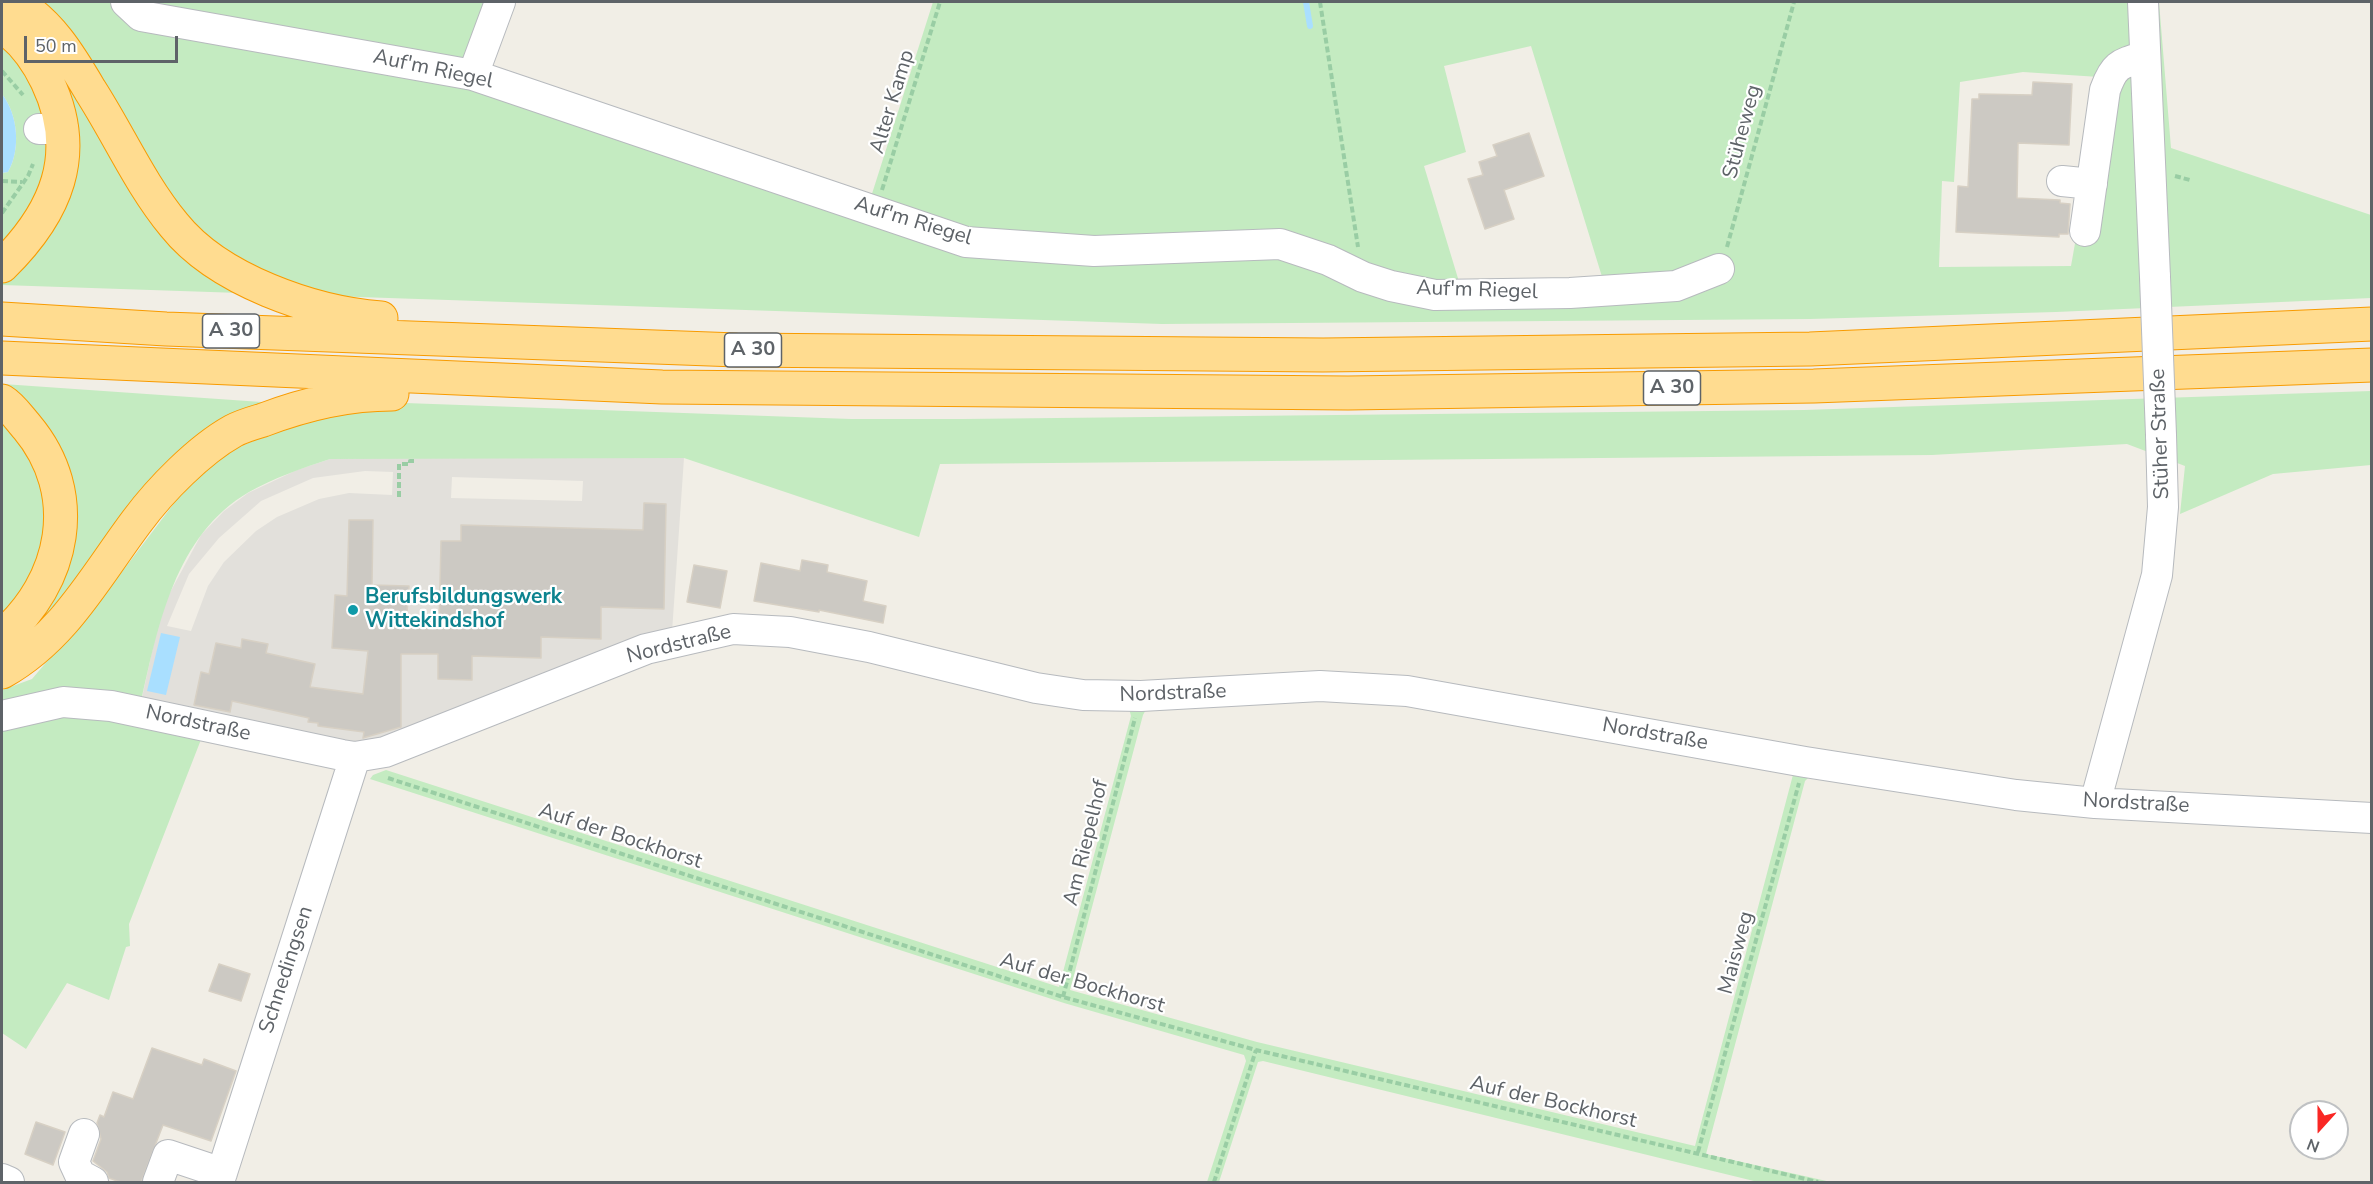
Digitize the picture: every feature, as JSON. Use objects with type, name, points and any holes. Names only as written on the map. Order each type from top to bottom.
[{"type":"highway","points":[[14,2],[23,7],[64,47],[106,114],[134,170],[175,227],[215,261],[248,282],[316,307],[351,316],[396,319],[460,341]]},
{"type":"highway","points":[[2,26],[14,34],[37,59],[56,100],[51,129],[64,156],[55,191],[40,222],[2,266]]},
{"type":"highway","name":"A 30","points":[[2,319],[460,341],[737,350],[1323,355],[1810,349],[2372,324]]},
{"type":"highway","name":"A 30","points":[[2,358],[442,379],[709,388],[1348,393],[1814,386],[2372,365]]},
{"type":"highway","points":[[2,672],[18,663],[57,631],[98,579],[157,495],[184,469],[233,431],[293,408],[325,400],[371,394],[416,394],[442,379]]},
{"type":"highway","points":[[2,401],[44,448],[62,502],[59,546],[43,588],[23,618],[2,636]]},
{"type":"street","name":"Auf'm Riegel","points":[[126,2],[141,16],[473,75],[966,242],[1094,251],[1280,244],[1328,260],[1363,277],[1391,286],[1435,295],[1570,293],[1676,286],[1719,269]]},
{"type":"street","points":[[473,75],[500,2]]},
{"type":"street","name":"Stüher Straße","points":[[2095,803],[2157,575],[2163,507],[2156,277],[2143,2]]},
{"type":"street","points":[[2085,231],[2105,90],[2111,74],[2120,64],[2144,57]]},
{"type":"street","points":[[2062,181],[2092,184]]},
{"type":"street","name":"Nordstraße","points":[[2,716],[63,702],[111,706],[354,762],[426,737],[646,649],[733,629],[790,632],[869,647],[1036,688],[1083,694],[1141,696],[1320,686],[1407,691],[1804,762],[2016,795],[2095,803],[2372,818]]},
{"type":"street","name":"Schnedingsen","points":[[220,1178],[354,762]]},
{"type":"street","points":[[84,1134],[74,1162],[80,1174],[93,1182]]},
{"type":"street","points":[[158,1182],[168,1155],[220,1178]]},
{"type":"street","points":[[2,1179],[9,1182]]},
{"type":"path","name":"Alter Kamp","points":[[875,211],[940,2]]},
{"type":"path","points":[[1320,2],[1363,277]]},
{"type":"path","name":"Stüheweg","points":[[1719,269],[1794,2]]},
{"type":"path","points":[[2,71],[51,129],[23,182],[2,213]]},
{"type":"path","points":[[2,181],[23,182]]},
{"type":"path","points":[[399,497],[399,464],[410,464],[410,461],[414,461]]},
{"type":"path","name":"Am Riepelhof","points":[[1063,997],[1141,696]]},
{"type":"path","name":"Auf der Bockhorst","points":[[354,762],[1063,997],[1256,1050],[1818,1182]]},
{"type":"path","name":"Maisweg","points":[[1698,1152],[1804,762]]},
{"type":"path","points":[[1214,1182],[1256,1050]]},
{"type":"shaded area","points":[[684,458],[672,632],[406,733],[352,746],[141,702],[157,629],[167,598],[201,535],[224,511],[248,493],[297,470],[330,459]],"holes":[[[365,471],[393,472],[392,495],[349,493],[319,499],[277,517],[256,531],[224,562],[208,586],[191,631],[167,626],[189,574],[219,538],[261,501],[313,478]],[[452,477],[583,481],[582,501],[451,498]]]},
{"type":"green space","points":[[2,2],[508,2],[488,66],[870,200],[933,2],[2159,2],[2171,148],[2371,215],[2371,298],[2056,312],[1810,319],[1162,324],[2,285],[2,173],[8,172],[12,163],[16,132],[12,112],[2,94]],"holes":[[[1531,46],[1603,280],[1460,285],[1424,166],[1466,152],[1444,66]],[[2023,72],[2099,77],[2088,170],[2071,266],[1939,267],[1942,181],[1954,182],[1960,82]]]},
{"type":"green space","points":[[3,384],[276,403],[90,574],[11,657],[55,594],[73,551],[75,504],[58,443]]},
{"type":"green space","points":[[2371,391],[2371,465],[2273,474],[2180,514],[2185,466],[2127,444],[1932,455],[940,464],[919,537],[684,458],[330,459],[268,482],[249,492],[224,510],[203,532],[187,557],[163,613],[141,702],[2,706],[2,690],[32,679],[112,585],[194,477],[237,448],[287,426],[348,408],[405,403],[851,419],[963,419],[1804,410]]},
{"type":"green space","points":[[2,415],[32,453],[49,500],[47,541],[31,582],[2,619]]},
{"type":"green space","points":[[1128,704],[1149,704],[1143,715],[1070,990],[1257,1042],[1695,1146],[1794,771],[1809,777],[1805,781],[1706,1154],[1831,1182],[1758,1182],[1263,1061],[1258,1062],[1219,1182],[1207,1182],[1246,1061],[1244,1055],[1064,1003],[370,779],[373,775],[386,770],[1059,987],[1131,716]]},
{"type":"green space","points":[[67,713],[202,737],[129,924],[130,946],[126,947],[109,1000],[67,983],[26,1049],[2,1033],[2,728]]},
{"type":"water","points":[[2,94],[12,112],[16,143],[8,172],[2,173]]},
{"type":"water","points":[[161,633],[180,637],[166,695],[147,691]]},
{"type":"building","points":[[2033,82],[2072,84],[2069,145],[2018,143],[2017,198],[2060,200],[2060,203],[2070,204],[2068,234],[2059,234],[2059,237],[1956,232],[1958,186],[1968,187],[1972,99],[1979,99],[1979,94],[2032,95]]},
{"type":"building","points":[[1529,133],[1544,176],[1504,190],[1514,219],[1485,229],[1468,179],[1483,175],[1479,162],[1497,156],[1493,145]]},
{"type":"building","points":[[644,503],[666,504],[664,609],[601,607],[601,639],[541,637],[541,658],[472,656],[472,680],[438,679],[438,654],[401,654],[401,727],[363,738],[364,732],[318,726],[318,723],[308,722],[309,718],[232,701],[230,712],[194,705],[201,672],[209,674],[216,643],[241,648],[242,639],[268,644],[266,653],[315,664],[310,687],[363,694],[368,651],[332,648],[335,595],[347,596],[349,520],[373,520],[372,585],[409,586],[406,626],[439,628],[441,541],[461,541],[461,525],[643,530]]},
{"type":"building","points":[[802,560],[828,565],[827,572],[867,581],[863,601],[886,606],[883,623],[819,610],[819,612],[754,601],[761,563],[800,571]]},
{"type":"building","points":[[694,565],[727,571],[720,608],[687,602]]},
{"type":"building","points":[[219,964],[250,974],[241,1001],[209,991]]},
{"type":"building","points":[[152,1048],[202,1065],[204,1059],[236,1071],[211,1141],[163,1125],[141,1182],[120,1182],[109,1178],[107,1172],[93,1161],[101,1139],[97,1123],[100,1115],[104,1117],[113,1092],[133,1099]]},
{"type":"building","points":[[36,1122],[65,1132],[53,1165],[25,1154]]},
{"type":"waterway","points":[[1306,2],[1310,26]]},
{"type":"place","name":"Berufsbildungswerk Wittekindshof","points":[[353,610]]}]
